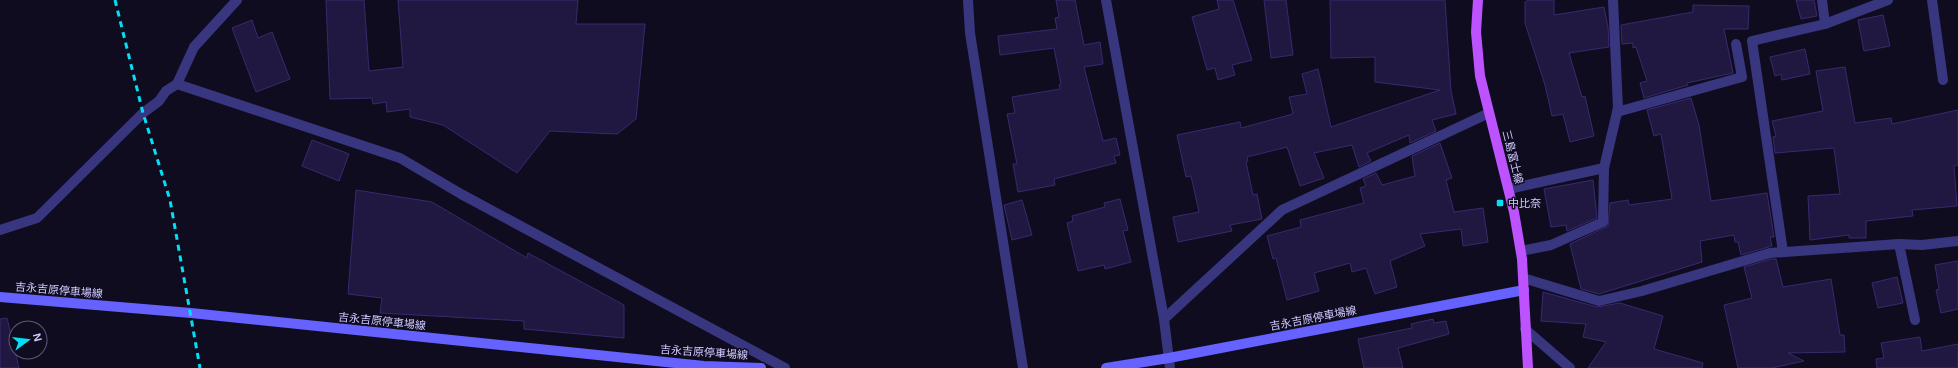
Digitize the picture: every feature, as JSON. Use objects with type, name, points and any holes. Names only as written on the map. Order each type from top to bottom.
[{"type":"main road","name":"三島富士線","points":[[1478,0],[1476,32],[1480,76],[1509,189],[1521,251],[1524,278],[1525,329],[1528,368]]},
{"type":"main road","name":"吉永吉原停車場線","points":[[1106,368],[1169,363],[1524,290]]},
{"type":"main road","name":"吉永吉原停車場線","points":[[0,297],[191,313],[704,367],[761,368]]},
{"type":"street","points":[[0,230],[37,218],[143,113],[159,101],[166,91],[177,84],[194,46],[237,0]]},
{"type":"street","points":[[968,0],[970,34],[1023,368]]},
{"type":"street","points":[[1106,0],[1164,319],[1169,363]]},
{"type":"street","points":[[1521,251],[1551,245],[1602,222],[1604,168],[1617,112],[1613,0]]},
{"type":"street","points":[[1822,0],[1825,24]]},
{"type":"street","points":[[1782,252],[1752,41],[1825,24],[1888,0]]},
{"type":"street","points":[[1932,0],[1943,80]]},
{"type":"street","points":[[1617,112],[1742,77],[1736,44]]},
{"type":"street","points":[[177,84],[400,158],[468,197],[785,368]]},
{"type":"street","points":[[1164,319],[1282,210],[1489,114]]},
{"type":"street","points":[[1509,189],[1604,168]]},
{"type":"street","points":[[1524,278],[1599,301],[1642,291],[1770,253],[1899,244],[1922,245],[1958,241]]},
{"type":"street","points":[[1899,244],[1915,320]]},
{"type":"street","points":[[1525,329],[1570,368]]},
{"type":"building","points":[[326,0],[364,0],[369,71],[403,67],[398,0],[578,0],[576,24],[645,24],[636,119],[617,134],[550,131],[517,173],[443,125],[410,117],[410,109],[387,112],[386,102],[373,104],[372,98],[330,99]]},
{"type":"building","points":[[1056,0],[1075,0],[1084,45],[1100,42],[1103,64],[1084,67],[1103,141],[1116,138],[1120,155],[1114,156],[1116,163],[1054,179],[1055,185],[1018,192],[1013,164],[1017,164],[1007,114],[1015,113],[1012,97],[1060,89],[1059,85],[1061,84],[1054,48],[1000,55],[998,36],[1057,29],[1055,18],[1059,17]]},
{"type":"building","points":[[1217,0],[1233,0],[1252,60],[1232,65],[1235,75],[1218,80],[1215,68],[1207,70],[1192,17],[1219,9]]},
{"type":"building","points":[[1264,0],[1286,0],[1293,55],[1271,58]]},
{"type":"building","points":[[1330,0],[1445,0],[1451,91],[1456,114],[1432,120],[1436,131],[1410,143],[1409,135],[1367,153],[1371,161],[1359,167],[1352,145],[1314,153],[1324,178],[1300,186],[1287,147],[1247,157],[1248,161],[1246,162],[1253,195],[1257,194],[1262,219],[1230,225],[1232,231],[1178,242],[1173,217],[1199,212],[1191,176],[1186,177],[1177,135],[1240,122],[1241,128],[1293,114],[1289,97],[1307,94],[1302,74],[1318,69],[1331,127],[1440,90],[1375,82],[1375,57],[1331,58]]},
{"type":"building","points":[[1529,0],[1554,0],[1554,15],[1604,7],[1608,27],[1609,47],[1569,53],[1582,97],[1585,96],[1594,136],[1570,142],[1563,114],[1552,116],[1545,85],[1525,23],[1525,2]]},
{"type":"building","points":[[1796,0],[1814,0],[1817,16],[1801,19]]},
{"type":"building","points":[[1693,5],[1749,6],[1748,29],[1724,29],[1733,73],[1687,83],[1688,85],[1644,98],[1640,83],[1647,81],[1636,47],[1633,48],[1633,43],[1622,44],[1621,25],[1693,12]]},
{"type":"building","points":[[1883,15],[1890,46],[1864,51],[1858,20]]},
{"type":"building","points":[[252,20],[258,38],[272,32],[290,79],[256,92],[232,28]]},
{"type":"building","points":[[1805,49],[1810,74],[1782,80],[1781,74],[1775,76],[1770,57]]},
{"type":"building","points":[[1845,67],[1855,123],[1891,118],[1892,124],[1958,110],[1958,165],[1954,166],[1957,206],[1912,210],[1913,216],[1866,221],[1866,238],[1849,238],[1849,235],[1810,240],[1808,196],[1840,194],[1834,148],[1775,153],[1773,137],[1776,136],[1772,121],[1823,111],[1816,71]]},
{"type":"building","points":[[1691,98],[1699,125],[1711,201],[1767,193],[1774,237],[1770,237],[1772,246],[1741,255],[1738,242],[1735,242],[1734,235],[1700,241],[1702,262],[1599,294],[1581,289],[1570,244],[1608,226],[1610,203],[1628,200],[1629,205],[1672,199],[1661,134],[1654,136],[1647,110]]},
{"type":"building","points":[[312,140],[349,154],[339,181],[302,166]]},
{"type":"building","points":[[1440,143],[1452,178],[1446,180],[1454,212],[1483,208],[1488,242],[1463,246],[1461,229],[1420,234],[1425,246],[1390,261],[1397,287],[1375,294],[1366,268],[1352,272],[1350,263],[1314,273],[1319,291],[1287,300],[1276,258],[1273,259],[1267,236],[1301,227],[1300,220],[1364,203],[1360,188],[1366,186],[1363,179],[1376,173],[1382,185],[1415,176],[1412,156]]},
{"type":"building","points":[[1593,180],[1597,218],[1567,231],[1566,225],[1551,227],[1544,189]]},
{"type":"building","points":[[356,190],[432,202],[527,258],[528,253],[624,305],[624,338],[524,329],[524,321],[380,313],[382,298],[348,294]]},
{"type":"building","points":[[1120,199],[1128,230],[1123,231],[1131,262],[1105,269],[1104,265],[1078,271],[1067,223],[1073,221],[1072,216],[1105,207],[1104,203]]},
{"type":"building","points":[[1022,200],[1032,235],[1012,240],[1004,205]]},
{"type":"building","points":[[1771,259],[1776,259],[1783,287],[1831,279],[1840,335],[1844,335],[1845,352],[1788,353],[1804,361],[1772,368],[1738,368],[1724,305],[1752,298],[1744,267]]},
{"type":"building","points":[[1958,261],[1958,309],[1941,313],[1936,290],[1939,289],[1935,265]]},
{"type":"building","points":[[1897,277],[1903,303],[1878,308],[1872,283]]},
{"type":"building","points":[[1543,292],[1597,307],[1620,303],[1663,316],[1654,349],[1703,363],[1702,368],[1588,368],[1606,342],[1583,337],[1586,324],[1541,321]]},
{"type":"building","points":[[7,318],[8,322],[8,360],[17,360],[19,368],[0,368],[0,319]]},
{"type":"building","points":[[1433,319],[1434,323],[1446,321],[1449,334],[1398,348],[1403,368],[1364,368],[1358,339],[1412,328],[1411,324]]},
{"type":"building","points":[[1920,337],[1922,351],[1958,344],[1958,368],[1877,368],[1876,359],[1884,358],[1881,343]]},
{"type":"railway","points":[[115,0],[143,113],[170,200],[200,368]]},
{"type":"place","name":"中比奈","points":[[1500,203]]}]
